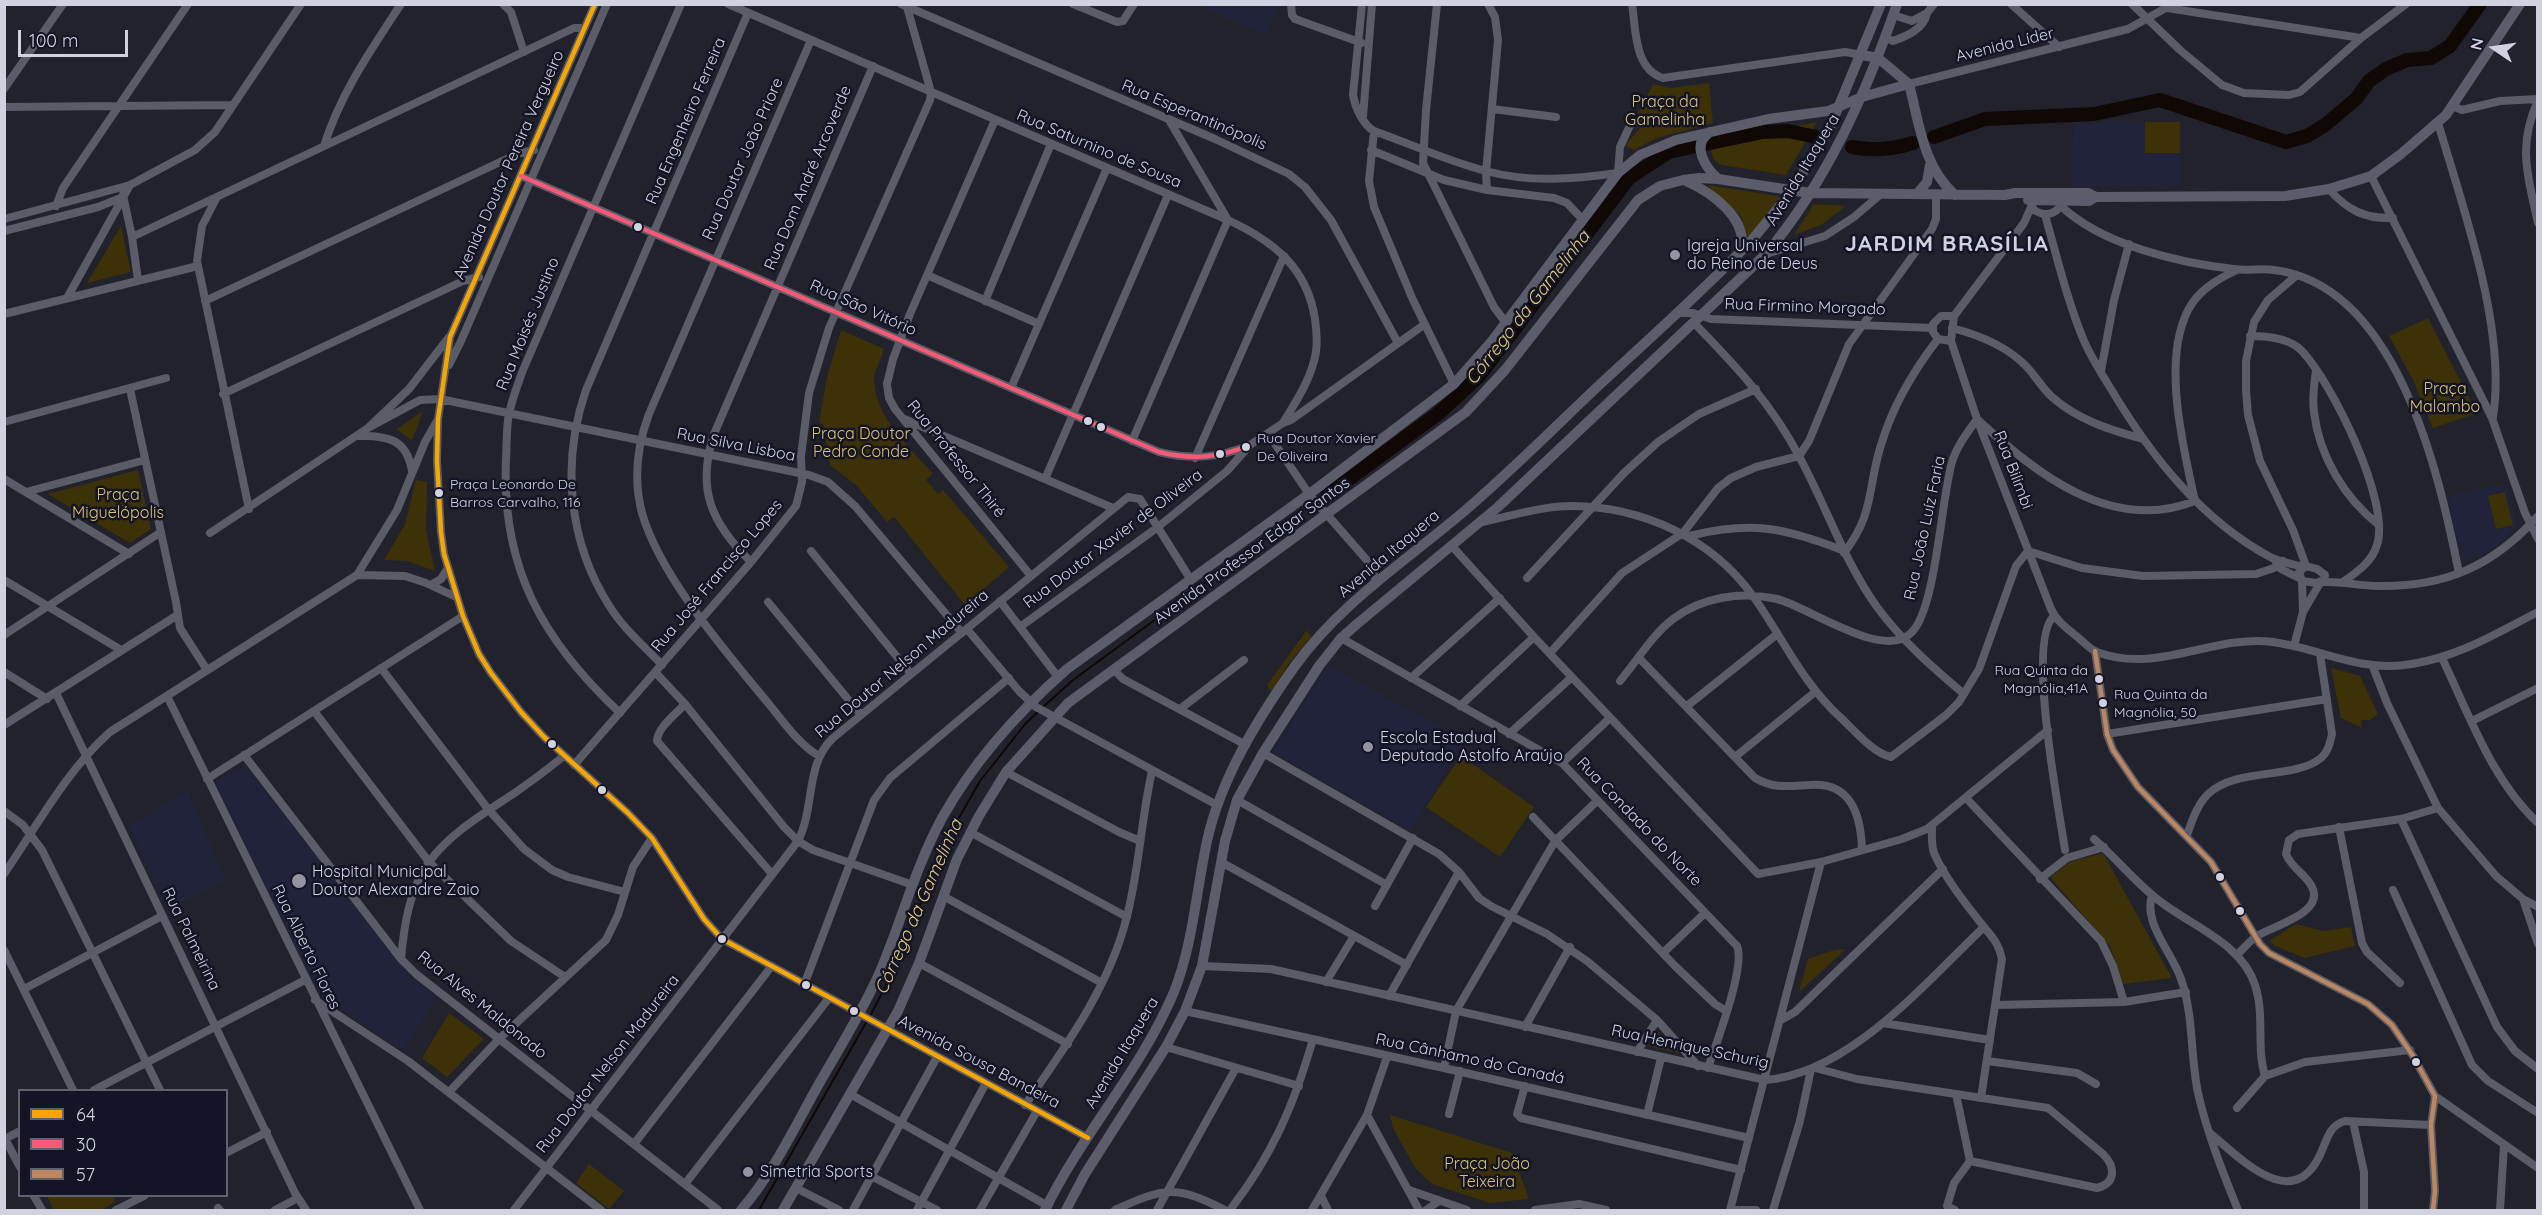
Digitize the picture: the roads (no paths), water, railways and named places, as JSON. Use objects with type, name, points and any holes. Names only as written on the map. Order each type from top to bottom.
[{"type":"main road","name":"Avenida Itaquera","points":[[1047,1208],[1088,1138],[1142,1054],[1180,978],[1207,840],[1217,805],[1246,745],[1284,682],[1311,646],[1376,583],[1469,507],[1740,252],[1792,191],[1840,105],[1881,4]]},
{"type":"main road","points":[[2005,195],[2036,209],[2088,193],[2096,197],[2265,197],[2329,189],[2371,176],[2438,123],[2452,106],[2520,4]]},
{"type":"main road","name":"Avenida Itaquera","points":[[1067,1209],[1085,1174],[1166,1047],[1185,1011],[1203,966],[1221,862],[1237,800],[1305,686],[1341,638],[1451,545],[1482,522],[1704,316],[1766,254],[1810,193],[1830,160],[1862,97],[1895,10]]},
{"type":"main road","points":[[1862,55],[1878,58],[1910,84],[1930,165],[1954,195]]},
{"type":"main road","name":"Avenida Líder","points":[[1840,105],[1910,84]]},
{"type":"main road","name":"Avenida Professor Edgar Santos","points":[[741,1210],[783,1150],[861,1016],[930,842],[954,798],[987,752],[1058,677],[1309,494],[1454,384],[1470,369],[1506,323],[1618,173],[1641,154],[1659,145],[1715,130],[1768,119],[1827,111],[1840,105]]},
{"type":"main road","points":[[1715,130],[1704,137],[1700,150],[1704,163],[1718,179]]},
{"type":"main road","points":[[1917,194],[1927,182],[1930,165]]},
{"type":"main road","name":"Avenida Professor Edgar Santos","points":[[783,1210],[886,1029],[919,963],[943,896],[970,832],[1006,772],[1052,717],[1466,412],[1505,370],[1638,200],[1660,186],[1683,180],[1718,179],[1810,193],[2005,195]]},
{"type":"main road","points":[[1683,180],[1707,192],[1731,214],[1742,236],[1740,252]]},
{"type":"main road","points":[[2005,195],[2046,194],[2063,200]]},
{"type":"main road","points":[[2036,209],[2034,197],[2046,194]]},
{"type":"main road","points":[[1067,1209],[1071,1190],[1092,1151],[1092,1144],[1088,1138]]},
{"type":"street","points":[[4,90],[63,4]]},
{"type":"street","points":[[56,206],[63,188],[188,4]]},
{"type":"street","points":[[4,219],[130,185],[202,145],[215,132],[301,4]]},
{"type":"street","points":[[324,146],[339,106],[352,81],[401,4]]},
{"type":"street","points":[[503,4],[511,12],[524,52]]},
{"type":"street","name":"Avenida Doutor Pereira Vergueiro","points":[[210,533],[368,428],[409,389],[450,337],[595,4]]},
{"type":"street","name":"Avenida Doutor Pereira Vergueiro","points":[[445,371],[461,341],[607,4]]},
{"type":"street","name":"Rua Moisés Justino","points":[[620,713],[584,678],[561,650],[545,627],[524,581],[506,508],[509,414],[523,370],[681,4]]},
{"type":"street","name":"Rua Saturnino de Sousa","points":[[728,4],[1227,220],[1258,236],[1284,256],[1302,277],[1314,315],[1315,359],[1300,395],[1283,423]]},
{"type":"street","points":[[1073,4],[1113,22],[1125,19],[1134,4]]},
{"type":"street","points":[[1291,4],[1292,15],[1295,19],[1358,42],[1369,43]]},
{"type":"street","points":[[1362,4],[1353,94],[1356,106],[1367,125],[1422,150],[1486,172],[1564,179],[1618,173]]},
{"type":"street","points":[[1372,4],[1367,125],[1371,150],[1368,181],[1374,207],[1454,384]]},
{"type":"street","points":[[1437,4],[1422,150],[1423,163],[1494,307],[1506,323]]},
{"type":"street","points":[[1487,190],[1486,172],[1498,40],[1495,17],[1488,4]]},
{"type":"street","points":[[1632,4],[1641,59],[1651,72],[1664,78],[1845,52],[1862,55]]},
{"type":"street","points":[[1885,38],[1893,41],[1906,36],[1920,26],[1934,4]]},
{"type":"street","points":[[2012,4],[2059,47]]},
{"type":"street","points":[[2132,4],[2180,50],[2222,85],[2244,93],[2289,95],[2300,92],[2361,38],[2406,4]]},
{"type":"street","points":[[2208,4],[2211,15]]},
{"type":"street","points":[[904,6],[931,92]]},
{"type":"street","name":"Rua Esperantinópolis","points":[[904,6],[1262,160],[1289,174],[1305,188],[1331,219],[1398,343]]},
{"type":"street","points":[[2170,6],[2211,15],[2361,38]]},
{"type":"street","name":"Avenida Líder","points":[[1910,84],[2128,29],[2170,6]]},
{"type":"street","points":[[1895,10],[1912,21],[1927,13]]},
{"type":"street","name":"Rua Engenheiro Ferreira","points":[[662,665],[610,608],[597,586],[580,544],[571,479],[574,428],[586,390],[748,13]]},
{"type":"street","points":[[132,237],[574,28],[584,28]]},
{"type":"street","name":"Rua Doutor João Priore","points":[[811,40],[652,405],[640,441],[638,488],[648,532],[672,577],[801,743],[819,756]]},
{"type":"street","name":"Rua Dom André Arcoverde","points":[[751,562],[727,536],[711,509],[705,473],[707,454],[873,66]]},
{"type":"street","name":"Rua José Francisco Lopes","points":[[574,765],[751,562],[796,506],[802,482],[802,445],[809,393],[816,366],[836,312],[921,124],[931,92]]},
{"type":"street","points":[[2452,106],[2462,110],[2500,101],[2538,100],[2530,116],[2524,149],[2527,177],[2538,223]]},
{"type":"street","points":[[4,107],[233,105]]},
{"type":"street","points":[[1492,109],[1556,117]]},
{"type":"street","name":"Avenida Professor Edgar Santos","points":[[1618,173],[1620,147],[1633,119]]},
{"type":"street","name":"Rua Professor Thiré","points":[[995,120],[900,340],[887,384],[889,398],[904,419],[1030,576]]},
{"type":"street","points":[[1132,441],[1227,220],[1169,120]]},
{"type":"street","points":[[2438,123],[2475,247],[2485,295],[2496,381],[2493,418]]},
{"type":"street","points":[[985,301],[1051,144]]},
{"type":"street","points":[[205,301],[517,154],[532,149],[543,153]]},
{"type":"street","points":[[1371,150],[1444,180],[1487,190],[1554,198],[1567,203],[1583,220]]},
{"type":"street","points":[[1011,388],[1107,168]]},
{"type":"street","name":"Rua São Vitório","points":[[521,176],[1132,441],[1159,452],[1195,458]]},
{"type":"street","points":[[2371,176],[2493,418],[2529,525],[2538,539]]},
{"type":"street","points":[[67,298],[130,185]]},
{"type":"street","points":[[120,187],[132,237],[138,280]]},
{"type":"street","points":[[2329,189],[2345,206],[2359,214],[2378,219],[2393,218]]},
{"type":"street","points":[[1766,254],[1825,236],[1854,217],[1881,194]]},
{"type":"street","points":[[1045,479],[1168,195]]},
{"type":"street","points":[[1686,534],[1706,500],[1731,478],[1756,467],[1799,456],[1809,441],[1842,359],[1856,333],[1932,229],[1936,219],[1936,195]]},
{"type":"street","points":[[4,231],[98,207],[123,197]]},
{"type":"street","points":[[217,197],[202,226],[197,252],[198,266],[223,394],[249,509]]},
{"type":"street","points":[[2036,209],[2057,211],[2063,200],[2078,221],[2129,244],[2171,258],[2237,270],[2273,270],[2297,275],[2328,290],[2357,313],[2367,324],[2394,370],[2413,409],[2435,470],[2459,573]]},
{"type":"street","points":[[1938,339],[1951,341],[1954,316],[2036,209]]},
{"type":"street","points":[[2036,209],[2075,318],[2101,372],[2143,439],[2195,501],[2222,526],[2300,579],[2374,586],[2421,584],[2459,573],[2491,559],[2538,516]]},
{"type":"street","points":[[2101,372],[2114,300],[2129,244]]},
{"type":"street","points":[[1251,445],[1226,455],[1195,458],[1284,256]]},
{"type":"street","points":[[4,314],[198,266]]},
{"type":"street","points":[[2195,501],[2177,406],[2176,372],[2180,332],[2185,315],[2194,301],[2208,286],[2237,270]]},
{"type":"street","points":[[927,275],[1039,324]]},
{"type":"street","points":[[2297,275],[2259,311],[2250,336],[2246,390],[2254,443],[2267,478],[2293,530],[2304,567]]},
{"type":"street","points":[[223,394],[463,281],[477,277],[487,280]]},
{"type":"street","name":"Rua Firmino Morgado","points":[[1677,313],[1932,328]]},
{"type":"street","points":[[1704,316],[1709,338]]},
{"type":"street","points":[[1704,316],[1709,338],[1736,364],[1756,389],[1799,456],[1859,581],[1902,640],[1964,694]]},
{"type":"street","points":[[1938,339],[1932,328],[1935,321],[1941,316],[1954,316]]},
{"type":"street","name":"Rua Doutor Xavier de Oliveira","points":[[1020,627],[1158,527],[1227,471],[1251,445],[1291,420],[1425,324]]},
{"type":"street","points":[[1952,328],[1990,340],[2008,351],[2024,364],[2052,397],[2091,423],[2143,439]]},
{"type":"street","points":[[2250,336],[2276,339],[2295,345],[2302,351],[2348,424],[2366,471],[2379,525],[2377,545],[2370,559],[2342,582]]},
{"type":"street","name":"Avenida Doutor Pereira Vergueiro","points":[[368,428],[420,400],[440,399],[450,337]]},
{"type":"street","points":[[1843,551],[1862,529],[1870,504],[1881,445],[1888,426],[1911,380],[1938,339]]},
{"type":"street","name":"Rua Bilimbi","points":[[1951,341],[1977,419],[2053,612]]},
{"type":"street","points":[[2316,371],[2314,413],[2320,439],[2340,483],[2363,513],[2379,525]]},
{"type":"street","points":[[4,422],[166,378]]},
{"type":"street","points":[[130,389],[176,602],[176,616],[180,628],[207,670]]},
{"type":"street","points":[[1527,578],[1552,548],[1641,456],[1678,426],[1723,402],[1756,389]]},
{"type":"street","name":"Rua Silva Lisboa","points":[[440,399],[802,474],[828,482],[855,506],[1033,704],[1052,717],[1217,805]]},
{"type":"street","name":"Avenida Sousa Bandeira","points":[[440,399],[437,462],[440,524],[456,597],[479,654],[529,721],[652,838],[704,919],[722,939],[1088,1138]]},
{"type":"street","points":[[4,874],[86,756],[110,732],[357,575],[386,531],[438,419]]},
{"type":"street","points":[[904,419],[1113,508]]},
{"type":"street","points":[[1977,419],[2035,470],[2076,493],[2096,501],[2127,508],[2164,511],[2195,501]]},
{"type":"street","name":"Rua João Luíz Faria","points":[[1902,640],[1918,626],[1923,613],[1935,563],[1952,462],[1960,442],[1977,419]]},
{"type":"street","points":[[358,436],[376,435],[396,441],[407,453],[412,474]]},
{"type":"street","points":[[1269,435],[1309,494],[1372,566],[1388,573]]},
{"type":"street","points":[[420,454],[430,453],[437,462]]},
{"type":"street","points":[[26,492],[145,460]]},
{"type":"street","points":[[4,479],[129,554]]},
{"type":"street","name":"Rua Doutor Nelson Madureira","points":[[514,1210],[798,841],[807,820],[819,756],[826,744],[1128,497],[1136,496],[1144,504],[1191,580]]},
{"type":"street","points":[[1482,522],[1572,506],[1633,514],[1686,534],[1733,571],[1754,597],[1776,635],[1815,692],[1871,745],[1891,757],[1946,715],[1964,694],[1978,669],[2016,566],[2028,551],[2082,568],[2143,576],[2256,574],[2278,562],[2304,567],[2322,580]]},
{"type":"street","points":[[1550,653],[1622,573],[1686,534],[1748,526],[1782,530],[1843,551]]},
{"type":"street","points":[[4,635],[161,532]]},
{"type":"street","points":[[1451,545],[1534,637],[1755,872],[1761,874],[1821,862],[1902,839],[1932,826],[2048,730]]},
{"type":"street","points":[[811,551],[911,674]]},
{"type":"street","points":[[1372,566],[1376,583]]},
{"type":"street","points":[[2303,612],[2299,572],[2304,567]]},
{"type":"street","points":[[431,585],[441,579],[448,568]]},
{"type":"street","points":[[357,575],[405,576],[456,597]]},
{"type":"street","points":[[4,580],[121,650]]},
{"type":"street","points":[[2294,646],[2303,612],[2322,580]]},
{"type":"street","points":[[1411,678],[1500,597]]},
{"type":"street","points":[[1620,681],[1661,629],[1691,608],[1705,601],[1723,597],[1754,597],[1789,603],[1853,632],[1882,641],[1902,640]]},
{"type":"street","points":[[1000,601],[1058,677]]},
{"type":"street","points":[[768,602],[861,715]]},
{"type":"street","points":[[2065,850],[2048,730],[2042,656],[2046,628],[2053,612],[2095,651],[2110,656],[2142,659],[2258,641],[2294,646],[2373,667],[2409,665],[2442,658],[2476,645],[2538,612]]},
{"type":"street","points":[[4,725],[176,616]]},
{"type":"street","points":[[207,779],[463,616]]},
{"type":"street","points":[[1687,706],[1776,635]]},
{"type":"street","points":[[1460,706],[1534,637]]},
{"type":"street","name":"Rua Condado do Norte","points":[[1341,638],[1562,763],[1737,946],[1740,957],[1726,1011]]},
{"type":"street","points":[[2095,651],[2107,734],[2113,750],[2128,774],[2187,835],[2220,874],[2255,937],[2269,953],[2368,1004],[2392,1025],[2410,1050],[2435,1096],[2538,1168]]},
{"type":"street","points":[[2187,835],[2197,809],[2208,793],[2230,782],[2300,768],[2322,758],[2330,746],[2332,734],[2319,654]]},
{"type":"street","points":[[1639,658],[1755,778],[1766,785],[1793,788],[1810,784],[1828,786],[1841,792],[1858,813],[1862,850]]},
{"type":"street","points":[[2442,658],[2498,774],[2521,806],[2538,823]]},
{"type":"street","points":[[1180,709],[1244,660]]},
{"type":"street","points":[[2373,667],[2387,703],[2438,808],[2490,869],[2523,899],[2538,907]]},
{"type":"street","points":[[381,668],[488,809],[524,849],[552,870],[585,883],[625,892]]},
{"type":"street","points":[[1114,670],[1123,679],[1246,745]]},
{"type":"street","points":[[4,672],[47,699]]},
{"type":"street","points":[[655,672],[685,704],[784,827],[798,841],[813,850],[913,885]]},
{"type":"street","points":[[1509,734],[1572,677]]},
{"type":"street","points":[[804,985],[868,810],[890,778],[1009,678]]},
{"type":"street","points":[[2472,721],[2538,688]]},
{"type":"street","points":[[1735,757],[1815,692]]},
{"type":"street","name":"Rua Palmeirina","points":[[56,693],[298,1198],[306,1210]]},
{"type":"street","name":"Rua Alberto Flores","points":[[167,696],[420,1210]]},
{"type":"street","points":[[2107,734],[2327,699]]},
{"type":"street","points":[[685,704],[658,734],[657,741],[772,874]]},
{"type":"street","points":[[314,711],[429,862],[503,934],[565,977]]},
{"type":"street","points":[[1562,763],[1610,718]]},
{"type":"street","points":[[1263,753],[1439,854],[1459,872],[1479,898],[1570,947],[1657,1020],[1698,1066]]},
{"type":"street","name":"Rua Alves Maldonado","points":[[244,755],[401,959],[431,986],[718,1210]]},
{"type":"street","points":[[401,959],[407,914],[429,862],[488,809],[516,792],[564,756]]},
{"type":"street","points":[[1025,1105],[1068,1044],[1102,982],[1127,917],[1152,771]]},
{"type":"street","points":[[1006,772],[1140,841]]},
{"type":"street","points":[[1966,798],[2101,941],[2113,966],[2124,1002]]},
{"type":"street","points":[[1237,800],[1387,885]]},
{"type":"street","points":[[1444,1068],[1456,1011],[1555,841],[1597,801]]},
{"type":"street","points":[[2237,955],[2255,937],[2302,914],[2313,900],[2311,884],[2287,859],[2285,849],[2289,840],[2298,834],[2401,819],[2438,808]]},
{"type":"street","points":[[4,811],[31,834],[42,850],[160,1089]]},
{"type":"street","points":[[1533,817],[1663,953],[1715,1004],[1726,1011],[1708,1068]]},
{"type":"street","points":[[2401,819],[2497,1027],[2515,1051],[2538,1069]]},
{"type":"street","points":[[1932,826],[1932,846],[1943,869],[2000,947],[2002,959],[1981,1098]]},
{"type":"street","points":[[2339,827],[2362,943],[2367,951],[2400,983]]},
{"type":"street","points":[[970,832],[1127,917]]},
{"type":"street","points":[[449,1092],[499,1039],[606,939],[618,915],[633,867],[652,838]]},
{"type":"street","points":[[1375,906],[1413,838]]},
{"type":"street","points":[[2094,839],[2151,895],[2237,955],[2248,969],[2257,991],[2262,1068],[2265,1076]]},
{"type":"street","points":[[2040,879],[2067,858],[2104,847]]},
{"type":"street","points":[[1221,862],[1407,965]]},
{"type":"street","points":[[1756,1210],[1731,1210],[1821,862]]},
{"type":"street","points":[[1781,1020],[1795,1012],[1943,869]]},
{"type":"street","points":[[1389,996],[1459,872]]},
{"type":"street","points":[[2393,890],[2472,1065],[2488,1081],[2538,1113]]},
{"type":"street","points":[[2151,895],[2149,912],[2180,974],[2186,992],[2198,1091],[2210,1133],[2238,1210]]},
{"type":"street","points":[[943,896],[1102,982]]},
{"type":"street","points":[[2523,899],[2538,944]]},
{"type":"street","points":[[1663,953],[1705,913]]},
{"type":"street","points":[[24,989],[162,916]]},
{"type":"street","name":"Rua Henrique Schurig","points":[[1203,966],[1271,969],[1765,1080],[1788,1077],[1813,1068],[1847,1051],[1882,1023],[1984,927]]},
{"type":"street","points":[[1326,982],[1354,936]]},
{"type":"street","points":[[1525,1027],[1570,947]]},
{"type":"street","points":[[4,950],[73,1089]]},
{"type":"street","points":[[919,963],[1068,1044]]},
{"type":"street","points":[[634,1144],[771,967]]},
{"type":"street","points":[[96,1089],[305,980]]},
{"type":"street","points":[[1995,1005],[2124,1002],[2186,992]]},
{"type":"street","points":[[685,1184],[829,998]]},
{"type":"street","points":[[315,1000],[408,1061],[601,1210]]},
{"type":"street","name":"Rua Cânhamo do Canadá","points":[[1185,1011],[1387,1057],[1460,1071],[1749,1138]]},
{"type":"street","points":[[1637,1052],[1657,1020]]},
{"type":"street","points":[[1882,1023],[1990,1040]]},
{"type":"street","points":[[1115,1210],[1168,1191],[1187,1194],[1227,1210],[1243,1193],[1274,1143],[1299,1086],[1312,1039]]},
{"type":"street","points":[[1166,1047],[1299,1086]]},
{"type":"street","points":[[2237,1108],[2265,1076],[2305,1062],[2410,1050]]},
{"type":"street","points":[[853,1210],[937,1057]]},
{"type":"street","points":[[1312,1210],[1367,1115],[1387,1057]]},
{"type":"street","points":[[1647,1115],[1661,1058]]},
{"type":"street","points":[[1987,1061],[2077,1073],[2096,1084]]},
{"type":"street","points":[[1157,1210],[1236,1068]]},
{"type":"street","points":[[1773,1210],[1800,1121],[1813,1068],[1857,1079],[2050,1109],[2103,1154],[2110,1161],[2113,1169],[2112,1178],[2105,1186],[2097,1188],[1970,1161]]},
{"type":"street","points":[[1449,1114],[1460,1071]]},
{"type":"street","points":[[919,1206],[986,1083]]},
{"type":"street","points":[[1525,1086],[1518,1117],[1741,1170]]},
{"type":"street","points":[[850,1094],[999,1177],[1047,1208]]},
{"type":"street","points":[[1951,1208],[1954,1183],[1970,1161],[1956,1094]]},
{"type":"street","points":[[2433,1210],[2435,1191],[2431,1125],[2435,1096]]},
{"type":"street","points":[[980,1210],[1037,1111]]},
{"type":"street","points":[[1367,1115],[1419,1210]]},
{"type":"street","points":[[2353,1122],[2364,1172],[2364,1210]]},
{"type":"street","points":[[2210,1133],[2266,1177],[2278,1184],[2291,1186],[2312,1174],[2332,1129],[2338,1123],[2431,1125]]},
{"type":"street","points":[[228,1152],[267,1132]]},
{"type":"street","points":[[5,1138],[18,1163]]},
{"type":"street","points":[[2500,1210],[2504,1145]]},
{"type":"street","points":[[871,1176],[919,1206],[937,1210]]},
{"type":"street","points":[[796,1188],[839,1210]]},
{"type":"street","points":[[1409,1190],[1438,1202],[1467,1210]]},
{"type":"street","points":[[1321,1196],[1328,1210]]},
{"type":"street","points":[[275,1210],[298,1198]]},
{"type":"street","points":[[116,1210],[127,1200]]},
{"type":"street","points":[[1426,1210],[1438,1202]]},
{"type":"street","points":[[1535,1210],[1579,1204],[1606,1210]]},
{"type":"waterway","points":[[1934,137],[1985,119],[2094,114],[2160,100],[2286,142],[2307,136],[2325,125],[2356,99],[2369,81],[2386,69],[2407,60],[2431,58],[2450,46],[2480,4]]},
{"type":"waterway","name":"Córrego da Gamelinha","points":[[1705,144],[1763,132],[1788,131],[1816,137]]},
{"type":"waterway","points":[[1852,147],[1883,149],[1913,143]]},
{"type":"waterway","name":"Córrego da Gamelinha","points":[[1327,495],[1439,413],[1479,376],[1629,178],[1669,152],[1696,146]]},
{"type":"waterway","name":"Córrego da Gamelinha","points":[[1043,707],[1073,680],[1299,514]]},
{"type":"waterway","name":"Córrego da Gamelinha","points":[[870,1016],[896,966],[944,844],[980,781],[1026,723],[1039,711]]},
{"type":"waterway","name":"Córrego da Gamelinha","points":[[759,1210],[867,1021]]},
{"type":"place","name":"Igreja Universal do Reino de Deus","points":[[1675,255]]},
{"type":"place","name":"Rua Doutor Xavier De Oliveira","points":[[1246,447]]},
{"type":"place","name":"Praça Leonardo De Barros Carvalho, 116","points":[[439,493]]},
{"type":"place","name":"Rua Quinta da Magnólia,41A","points":[[2099,679]]},
{"type":"place","name":"Rua Quinta da Magnólia, 50","points":[[2103,703]]},
{"type":"place","name":"Escola Estadual Deputado Astolfo Araújo","points":[[1368,747]]},
{"type":"place","name":"Hospital Municipal Doutor Alexandre Zaio","points":[[299,881]]},
{"type":"place","name":"Simetria Sports","points":[[748,1172]]},
{"type":"district","name":"JARDIM BRASÍLIA","points":[[1947,244]]},
{"type":"park label","name":"Praça da Gamelinha","points":[[1665,111]]},
{"type":"park label","name":"Praça Malambo","points":[[2445,398]]},
{"type":"park label","name":"Praça Doutor Pedro Conde","points":[[861,443]]},
{"type":"park label","name":"Praça Miguelópolis","points":[[118,504]]},
{"type":"park label","name":"Praça João Teixeira","points":[[1487,1173]]}]
